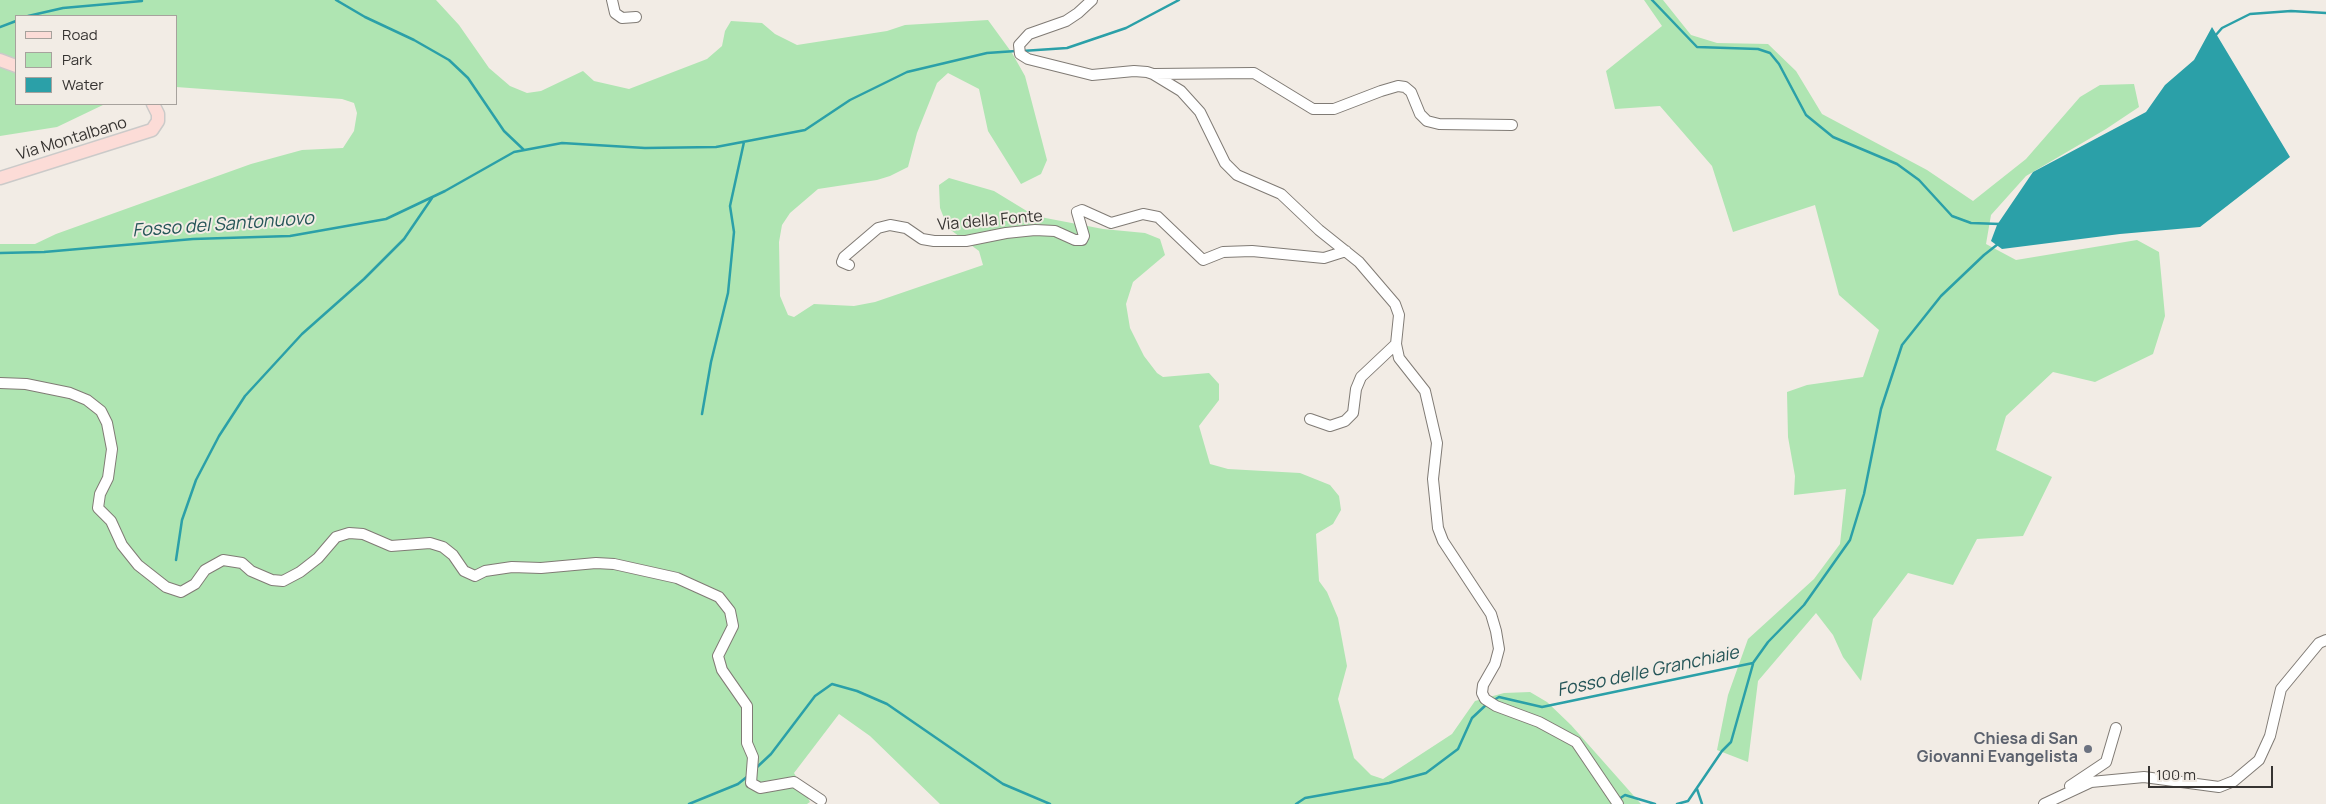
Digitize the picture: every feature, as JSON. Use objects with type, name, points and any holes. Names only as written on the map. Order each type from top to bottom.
[{"type":"main road","points":[[0,60],[15,66]]},
{"type":"main road","name":"Via Montalbano","points":[[0,178],[152,130],[158,121],[158,114],[154,105]]},
{"type":"street","points":[[612,0],[615,13],[622,18],[636,17]]},
{"type":"street","points":[[1092,0],[1066,21],[1030,34],[1019,45],[1020,54],[1028,59],[1092,75],[1134,71],[1153,74],[1254,73],[1313,109],[1334,109],[1380,91],[1398,86],[1406,87],[1411,92],[1420,114],[1427,121],[1439,124],[1512,125]]},
{"type":"street","points":[[1153,74],[1181,92],[1200,112],[1225,163],[1237,175],[1281,194],[1319,230],[1364,268],[1395,304],[1398,315],[1396,344],[1399,358],[1407,370],[1418,380],[1429,402],[1437,443],[1433,479],[1438,528],[1443,542],[1491,614],[1496,631],[1499,649],[1495,664],[1483,685],[1482,693],[1485,699],[1496,706],[1539,722],[1576,742],[1618,804]]},
{"type":"street","name":"Via della Fonte","points":[[850,265],[842,262],[844,257],[878,228],[890,224],[906,228],[922,239],[934,241],[966,241],[1006,233],[1035,230],[1055,231],[1076,240],[1082,240],[1084,236],[1077,212],[1082,210],[1111,223],[1143,214],[1158,217],[1203,260],[1223,252],[1262,251],[1324,258],[1346,251]]},
{"type":"street","points":[[1310,419],[1330,426],[1345,421],[1353,413],[1356,389],[1361,377],[1396,344]]},
{"type":"street","points":[[0,383],[26,384],[70,393],[87,400],[101,411],[107,422],[112,449],[108,478],[100,494],[98,508],[111,521],[122,545],[138,565],[166,586],[181,592],[195,584],[206,570],[223,560],[242,564],[251,571],[267,578],[283,581],[306,567],[336,537],[349,533],[363,534],[391,546],[430,543],[443,547],[453,555],[464,571],[475,576],[485,571],[512,567],[541,568],[596,562],[678,578],[719,597],[730,611],[733,626],[718,656],[722,670],[746,706],[746,743],[753,757],[751,783],[760,788],[794,782],[821,800]]},
{"type":"street","points":[[2045,803],[2091,782],[2144,777],[2219,787],[2234,781],[2260,760],[2270,736],[2281,689],[2319,643],[2326,640]]},
{"type":"street","points":[[2045,803],[2106,762],[2116,728]]},
{"type":"green space","points":[[0,0],[436,0],[459,25],[489,68],[510,86],[527,93],[541,91],[583,71],[594,81],[629,89],[707,59],[722,46],[725,31],[731,21],[762,23],[775,34],[797,45],[887,31],[905,25],[988,20],[1012,53],[1025,76],[1047,160],[1041,174],[1021,184],[988,131],[979,89],[948,73],[937,83],[917,133],[908,167],[877,180],[818,189],[790,213],[782,225],[779,242],[780,296],[788,315],[794,317],[814,304],[854,306],[875,302],[983,265],[979,251],[948,228],[940,208],[939,185],[949,178],[994,191],[1035,216],[1103,229],[1145,233],[1160,239],[1165,255],[1133,282],[1126,304],[1130,328],[1144,356],[1157,373],[1163,377],[1209,373],[1219,384],[1219,400],[1199,426],[1210,464],[1228,469],[1300,473],[1330,485],[1339,496],[1341,510],[1333,524],[1316,534],[1319,581],[1327,592],[1338,618],[1347,666],[1338,699],[1354,758],[1371,775],[1383,779],[1452,734],[1475,701],[1504,693],[1530,692],[1547,702],[1571,725],[1641,804],[940,804],[870,736],[839,714],[794,773],[810,802],[807,804],[0,804],[0,244],[35,244],[56,234],[251,164],[302,150],[343,148],[354,131],[357,113],[354,103],[342,99],[178,87],[178,15],[15,15],[15,105],[103,105],[57,127],[0,136]]},
{"type":"green space","points":[[1644,0],[1663,0],[1691,35],[1717,43],[1768,44],[1796,71],[1822,114],[1927,170],[1973,201],[2026,159],[2080,97],[2100,85],[2134,84],[2139,107],[2106,129],[2026,176],[1991,215],[1986,244],[2016,260],[2137,240],[2159,252],[2165,316],[2153,354],[2095,382],[2053,372],[2006,416],[1996,450],[2052,477],[2023,536],[1977,539],[1953,585],[1908,573],[1873,619],[1861,681],[1843,657],[1833,635],[1816,613],[1758,681],[1748,762],[1717,750],[1728,695],[1748,639],[1814,579],[1840,544],[1846,489],[1794,495],[1795,476],[1788,437],[1787,392],[1807,385],[1863,377],[1879,330],[1839,295],[1815,205],[1733,232],[1712,166],[1660,106],[1615,109],[1606,71],[1662,26]]},
{"type":"water","points":[[2212,27],[2290,157],[2200,227],[2120,234],[2002,249],[1991,241],[1997,225],[2033,172],[2146,112],[2165,85],[2194,60]]},
{"type":"waterway","points":[[336,0],[449,60],[468,78],[504,131],[524,150]]},
{"type":"waterway","name":"Fosso del Santonuovo","points":[[1022,51],[1067,48],[1126,28],[1179,0]]},
{"type":"waterway","name":"Fosso del Santonuovo","points":[[1652,0],[1697,47],[1758,49],[1770,53],[1779,64],[1806,115],[1833,137],[1897,164],[1919,180],[1952,216],[1971,223],[2000,224]]},
{"type":"waterway","points":[[32,15],[63,8],[142,1]]},
{"type":"waterway","name":"Fosso del Santonuovo","points":[[2215,36],[2222,28],[2250,14],[2291,11],[2326,13]]},
{"type":"waterway","points":[[0,27],[15,21]]},
{"type":"waterway","name":"Fosso del Santonuovo","points":[[0,253],[44,252],[193,239],[290,236],[386,219],[445,191],[514,152],[562,143],[645,148],[716,147],[805,130],[850,100],[907,72],[987,53],[1016,51]]},
{"type":"waterway","points":[[702,414],[711,362],[728,293],[734,232],[730,206],[744,142]]},
{"type":"waterway","points":[[176,560],[182,520],[196,480],[219,436],[245,396],[302,334],[364,279],[404,239],[432,198]]},
{"type":"waterway","name":"Fosso delle Granchiaie","points":[[1494,700],[1499,697],[1542,707],[1753,663],[1768,642],[1804,605],[1850,540],[1864,494],[1881,409],[1902,345],[1941,296],[1998,244]]},
{"type":"waterway","points":[[1677,804],[1688,801],[1722,751],[1731,742],[1753,664]]},
{"type":"waterway","name":"Fosso delle Granchiaie","points":[[755,769],[771,754],[815,696],[832,684],[857,691],[887,704],[1003,784],[1050,804]]},
{"type":"waterway","name":"Fosso delle Granchiaie","points":[[1296,804],[1305,798],[1389,783],[1426,773],[1458,749],[1472,718],[1487,704]]},
{"type":"waterway","name":"Fosso delle Granchiaie","points":[[689,804],[738,784],[748,776]]},
{"type":"waterway","points":[[1697,789],[1702,804]]},
{"type":"waterway","points":[[1619,799],[1625,795],[1655,804]]},
{"type":"place","name":"Chiesa di San Giovanni Evangelista","points":[[2088,749]]}]
